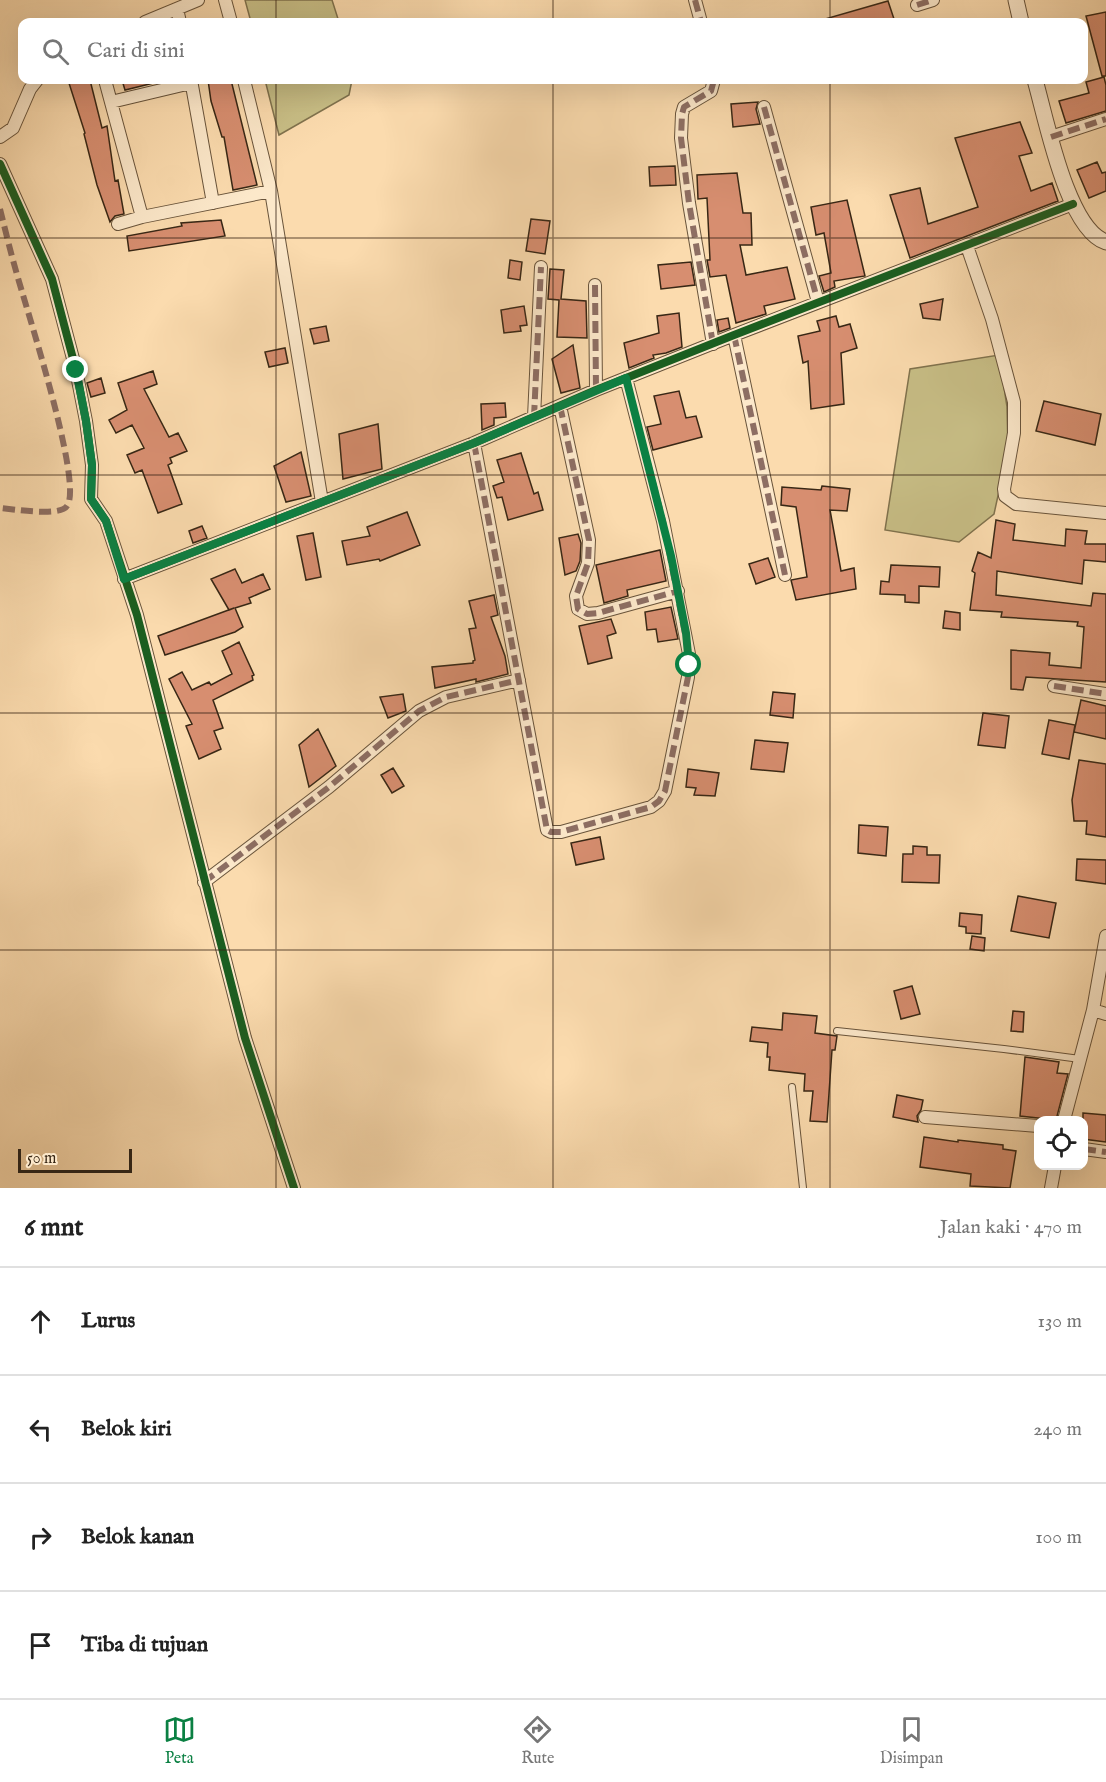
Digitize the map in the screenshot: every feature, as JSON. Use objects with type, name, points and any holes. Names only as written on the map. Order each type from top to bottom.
[{"type":"street","points":[[155,18],[198,0]]},
{"type":"street","points":[[225,0],[230,18]]},
{"type":"street","points":[[695,0],[700,18]]},
{"type":"street","points":[[917,5],[933,0]]},
{"type":"street","points":[[1016,0],[1020,18]]},
{"type":"street","points":[[177,9],[179,18]]},
{"type":"street","points":[[0,137],[13,128],[34,84]]},
{"type":"street","points":[[106,84],[142,217]]},
{"type":"street","points":[[111,102],[180,84]]},
{"type":"street","points":[[192,84],[213,204]]},
{"type":"street","points":[[245,84],[271,191],[322,502]]},
{"type":"street","points":[[713,84],[711,91],[684,107],[681,129],[689,203],[713,344]]},
{"type":"street","points":[[1036,84],[1073,204],[1094,236],[1106,242]]},
{"type":"street","points":[[764,106],[818,302]]},
{"type":"street","points":[[1051,137],[1106,119]]},
{"type":"street","points":[[0,164],[52,279],[76,370],[86,421],[92,465],[91,499],[106,521],[136,615],[245,1038],[294,1188]]},
{"type":"street","points":[[118,224],[271,191]]},
{"type":"street","points":[[124,579],[474,443],[596,390],[735,334],[1073,204]]},
{"type":"street","points":[[967,246],[992,319],[1014,402],[1014,433],[1004,489],[1005,496],[1016,504],[1106,513]]},
{"type":"street","points":[[534,417],[541,267]]},
{"type":"street","points":[[595,285],[596,390]]},
{"type":"street","points":[[735,334],[785,575]]},
{"type":"street","points":[[474,443],[544,819],[549,832],[561,832],[656,804],[665,791],[688,677],[689,654],[658,500],[626,378]]},
{"type":"street","points":[[560,406],[589,540],[587,567],[576,596],[578,609],[587,614],[598,613],[678,591]]},
{"type":"street","points":[[204,882],[329,787],[419,711],[446,696],[519,680]]},
{"type":"street","points":[[1054,686],[1106,694]]},
{"type":"street","points":[[1065,1116],[1093,1010],[1106,936]]},
{"type":"street","points":[[1093,1010],[1106,1014]]},
{"type":"street","points":[[925,1117],[1034,1126]]},
{"type":"street","points":[[1088,1150],[1106,1152]]},
{"type":"street","points":[[1051,1188],[1054,1170]]},
{"type":"lane","points":[[837,1031],[1080,1059]]},
{"type":"lane","points":[[792,1087],[803,1188]]},
{"type":"shaded area","points":[[245,0],[332,0],[338,18],[250,18]]},
{"type":"shaded area","points":[[266,84],[351,84],[349,95],[279,135]]},
{"type":"shaded area","points":[[999,355],[1007,407],[1008,450],[994,514],[959,542],[885,530],[910,369]]},
{"type":"building","points":[[888,1],[894,18],[828,18]]},
{"type":"building","points":[[1106,12],[1106,76],[1102,76],[1086,16]]},
{"type":"building","points":[[1104,77],[1106,111],[1066,123],[1059,101],[1089,93],[1088,81]]},
{"type":"building","points":[[69,84],[91,84],[102,128],[107,126],[115,181],[118,180],[124,214],[115,216],[110,222],[97,185],[85,133]]},
{"type":"building","points":[[123,84],[150,84],[125,90]]},
{"type":"building","points":[[209,84],[232,84],[257,185],[233,190],[224,137],[222,137],[211,101]]},
{"type":"building","points":[[758,102],[756,109],[760,124],[733,127],[731,104]]},
{"type":"building","points":[[1020,122],[1032,153],[1019,156],[1031,191],[1052,183],[1058,201],[910,258],[890,195],[920,188],[928,224],[978,207],[955,138]]},
{"type":"building","points":[[1097,162],[1102,173],[1106,172],[1106,191],[1089,198],[1077,170]]},
{"type":"building","points":[[675,166],[676,185],[650,186],[649,167]]},
{"type":"building","points":[[737,173],[743,213],[751,213],[752,245],[740,245],[746,275],[787,267],[795,299],[764,306],[766,314],[736,323],[726,275],[710,277],[707,260],[710,260],[707,198],[698,199],[697,175]]},
{"type":"building","points":[[847,200],[865,276],[834,281],[835,287],[824,292],[819,276],[831,273],[824,233],[816,235],[811,207]]},
{"type":"building","points":[[531,219],[550,221],[545,254],[526,251]]},
{"type":"building","points":[[221,220],[225,236],[129,251],[127,236],[182,226],[181,223]]},
{"type":"building","points":[[510,260],[522,262],[520,280],[508,278]]},
{"type":"building","points":[[691,262],[695,285],[661,289],[658,265]]},
{"type":"building","points":[[550,269],[564,270],[561,299],[586,301],[587,338],[557,337],[559,300],[548,299]]},
{"type":"building","points":[[943,299],[940,320],[923,318],[920,304]]},
{"type":"building","points":[[524,306],[527,325],[520,326],[521,331],[504,333],[501,310]]},
{"type":"building","points":[[679,313],[682,347],[653,355],[654,358],[629,368],[624,343],[659,333],[657,316]]},
{"type":"building","points":[[836,316],[839,327],[850,324],[857,348],[841,353],[844,404],[811,409],[808,361],[803,363],[798,336],[820,331],[817,321]]},
{"type":"building","points":[[728,318],[730,328],[719,332],[717,320]]},
{"type":"building","points":[[326,326],[329,341],[314,344],[310,329]]},
{"type":"building","points":[[573,345],[580,388],[561,393],[552,359]]},
{"type":"building","points":[[285,348],[288,363],[269,367],[265,352]]},
{"type":"building","points":[[153,371],[157,384],[144,389],[169,437],[178,433],[187,451],[170,458],[172,463],[168,465],[182,504],[158,513],[142,470],[135,473],[127,455],[144,448],[132,425],[116,433],[109,420],[127,410],[118,383]]},
{"type":"building","points":[[101,378],[105,393],[91,397],[87,383]]},
{"type":"building","points":[[679,391],[686,418],[696,416],[702,437],[653,450],[647,427],[661,424],[654,396]]},
{"type":"building","points":[[1044,401],[1101,414],[1095,445],[1036,431]]},
{"type":"building","points":[[505,403],[506,417],[494,418],[494,425],[482,430],[481,404]]},
{"type":"building","points":[[378,424],[382,469],[343,479],[339,434]]},
{"type":"building","points":[[301,452],[311,496],[286,502],[274,466]]},
{"type":"building","points":[[521,453],[534,494],[538,492],[543,510],[508,520],[502,497],[497,498],[493,486],[504,482],[497,460]]},
{"type":"building","points":[[822,486],[850,489],[847,511],[830,510],[841,571],[854,568],[856,589],[796,600],[791,580],[807,577],[796,507],[781,505],[782,487],[821,490]]},
{"type":"building","points":[[407,512],[420,545],[380,561],[379,559],[347,565],[342,541],[370,536],[367,527]]},
{"type":"building","points":[[996,520],[1015,524],[1013,540],[1065,546],[1066,529],[1087,531],[1085,544],[1106,544],[1106,562],[1084,560],[1082,584],[997,571],[996,595],[1091,606],[1093,593],[1106,594],[1106,682],[1026,677],[1023,690],[1011,689],[1011,650],[1050,653],[1049,665],[1081,668],[1084,627],[1077,626],[1078,622],[1001,617],[1002,612],[970,610],[975,573],[972,571],[978,552],[991,558]]},
{"type":"building","points":[[202,526],[207,538],[193,543],[189,531]]},
{"type":"building","points":[[313,533],[321,577],[306,580],[297,536]]},
{"type":"building","points":[[578,534],[581,543],[580,561],[576,571],[565,575],[559,538]]},
{"type":"building","points":[[660,550],[666,581],[627,590],[628,596],[604,603],[596,565]]},
{"type":"building","points":[[768,558],[775,577],[756,584],[749,564]]},
{"type":"building","points":[[891,565],[940,567],[939,587],[919,586],[919,603],[905,602],[905,595],[880,594],[881,581],[889,582]]},
{"type":"building","points":[[235,569],[242,583],[263,574],[270,589],[249,598],[251,603],[235,608],[243,627],[235,632],[165,655],[158,636],[229,610],[211,579]]},
{"type":"building","points":[[494,595],[498,615],[491,617],[505,656],[508,674],[476,682],[476,679],[435,688],[432,667],[473,663],[475,660],[469,629],[476,628],[469,601]]},
{"type":"building","points":[[671,607],[678,639],[658,642],[656,629],[647,630],[645,612]]},
{"type":"building","points":[[945,611],[960,613],[960,630],[943,628]]},
{"type":"building","points":[[611,619],[616,633],[607,636],[612,658],[588,664],[579,626]]},
{"type":"building","points":[[239,642],[254,675],[253,680],[213,700],[223,728],[214,731],[221,749],[199,759],[186,726],[192,724],[169,679],[182,672],[192,690],[209,682],[211,685],[232,674],[222,651]]},
{"type":"building","points":[[773,692],[795,694],[793,718],[770,715]]},
{"type":"building","points":[[403,694],[406,711],[388,718],[380,697]]},
{"type":"building","points":[[1081,700],[1106,706],[1106,739],[1074,732]]},
{"type":"building","points":[[983,713],[1009,716],[1005,748],[978,745]]},
{"type":"building","points":[[1049,720],[1075,725],[1069,759],[1042,754]]},
{"type":"building","points":[[318,729],[336,766],[309,787],[299,745]]},
{"type":"building","points":[[755,740],[788,743],[784,772],[751,769]]},
{"type":"building","points":[[1079,760],[1106,764],[1106,837],[1086,834],[1087,821],[1074,821],[1072,800]]},
{"type":"building","points":[[393,768],[404,786],[392,793],[381,775]]},
{"type":"building","points":[[688,769],[719,773],[715,796],[694,795],[696,788],[686,787]]},
{"type":"building","points":[[859,825],[888,827],[886,856],[858,853]]},
{"type":"building","points":[[600,837],[604,859],[576,865],[571,843]]},
{"type":"building","points":[[913,846],[927,847],[927,855],[940,855],[939,883],[902,882],[903,854],[913,854]]},
{"type":"building","points":[[1077,859],[1106,860],[1106,884],[1076,880]]},
{"type":"building","points":[[1018,896],[1056,903],[1049,938],[1011,931]]},
{"type":"building","points":[[960,913],[982,915],[981,934],[966,933],[966,927],[959,926]]},
{"type":"building","points":[[972,936],[985,938],[984,951],[970,949]]},
{"type":"building","points":[[912,986],[920,1014],[901,1019],[894,991]]},
{"type":"building","points":[[1013,1011],[1024,1012],[1023,1032],[1011,1031]]},
{"type":"building","points":[[783,1013],[817,1016],[815,1033],[837,1036],[835,1050],[832,1050],[827,1122],[810,1121],[813,1091],[804,1091],[805,1074],[769,1070],[768,1043],[750,1041],[752,1027],[782,1030]]},
{"type":"building","points":[[1025,1057],[1059,1062],[1057,1073],[1068,1074],[1057,1116],[1020,1116]]},
{"type":"building","points":[[897,1095],[923,1100],[917,1116],[918,1122],[893,1117]]},
{"type":"building","points":[[1083,1113],[1106,1115],[1106,1142],[1088,1140],[1088,1116],[1083,1116]]},
{"type":"building","points":[[924,1137],[1003,1145],[1003,1149],[1016,1151],[1010,1188],[970,1186],[971,1174],[920,1167]]},
{"type":"marked path","points":[[695,0],[700,18]]},
{"type":"marked path","points":[[917,5],[933,0]]},
{"type":"marked path","points":[[713,84],[711,91],[684,107],[681,138],[689,203],[713,344]]},
{"type":"marked path","points":[[764,107],[818,302]]},
{"type":"marked path","points":[[1051,137],[1106,119]]},
{"type":"marked path","points":[[0,209],[61,431],[70,491],[67,506],[55,511],[0,508]]},
{"type":"marked path","points":[[534,417],[541,267]]},
{"type":"marked path","points":[[595,285],[596,390]]},
{"type":"marked path","points":[[734,335],[785,575]]},
{"type":"marked path","points":[[474,443],[547,830],[561,832],[651,807],[659,801],[665,791],[688,677],[689,654],[663,521],[626,378]]},
{"type":"marked path","points":[[560,406],[589,540],[588,563],[576,596],[578,609],[587,614],[598,613],[678,591]]},
{"type":"marked path","points":[[204,882],[329,787],[419,711],[446,697],[519,680]]},
{"type":"marked path","points":[[1054,686],[1106,694]]},
{"type":"marked path","points":[[1088,1150],[1106,1152]]},
{"type":"cycle path","points":[[0,164],[52,279],[76,370],[86,421],[92,465],[91,499],[106,521],[137,615],[245,1038],[294,1188]]},
{"type":"cycle path","points":[[124,579],[474,443],[596,390],[734,335],[1073,204]]},
{"type":"route","points":[[76,370],[92,465],[91,499],[106,521],[124,579],[474,443],[626,378],[671,556],[686,633],[689,665]]}]
